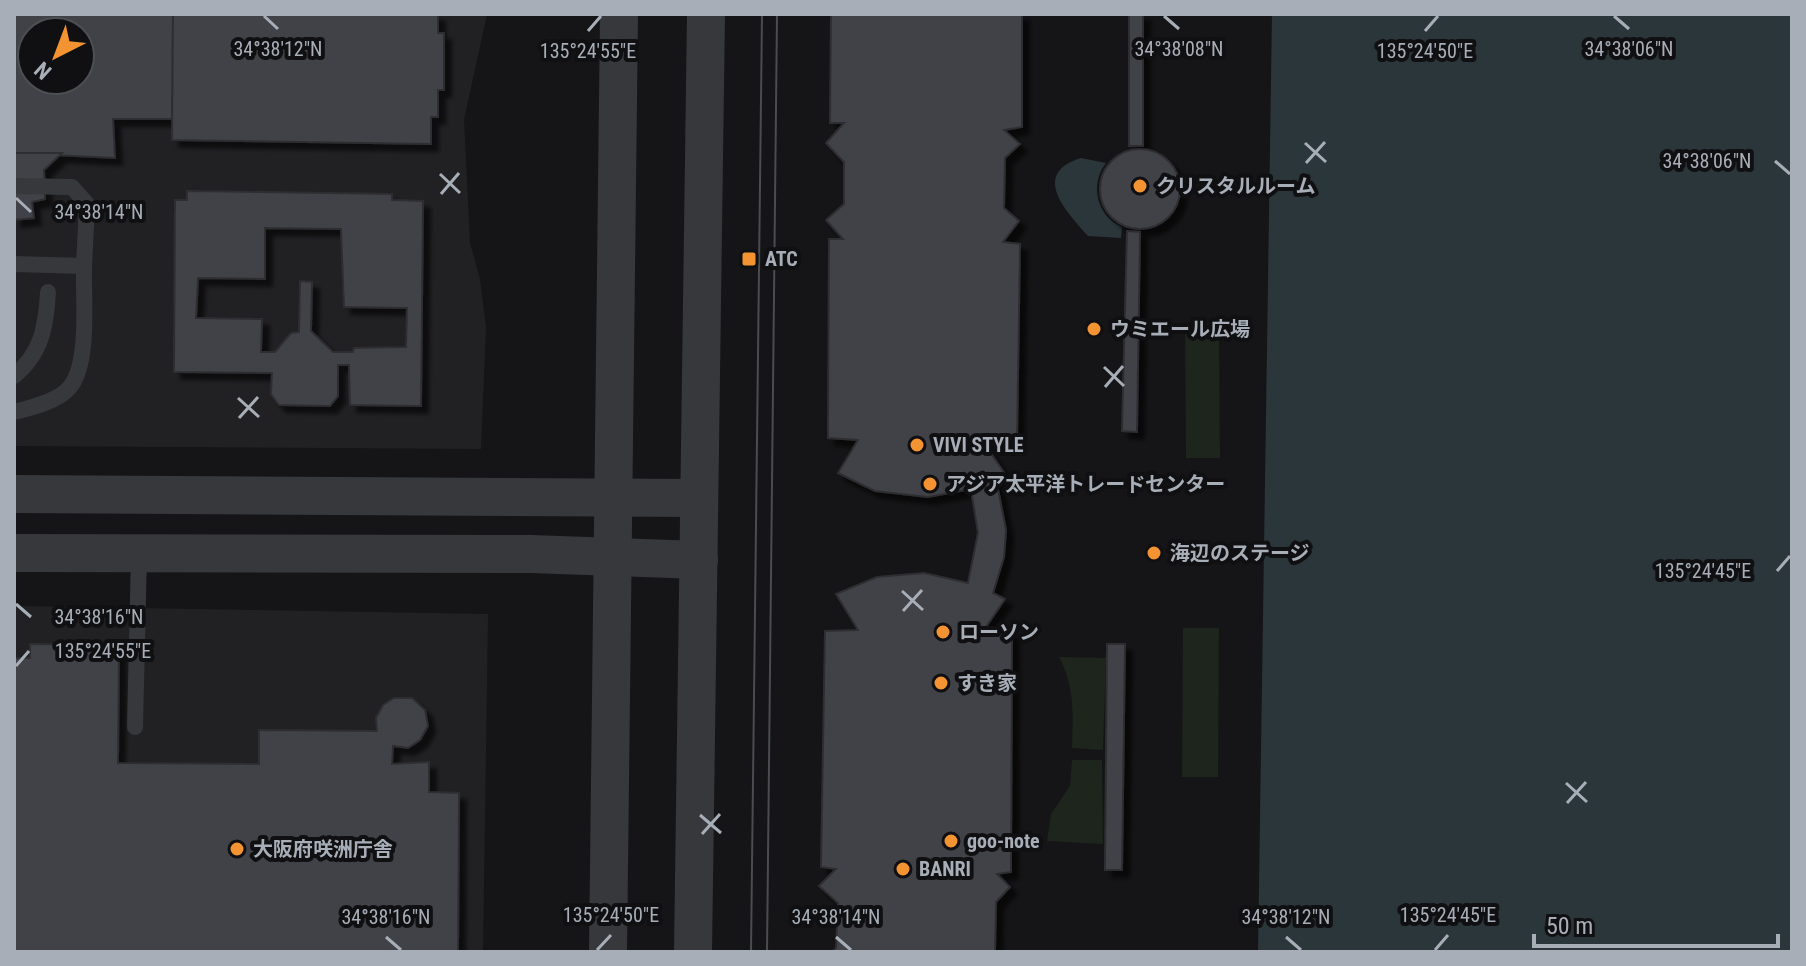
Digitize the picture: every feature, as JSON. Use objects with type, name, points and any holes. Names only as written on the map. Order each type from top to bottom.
[{"type":"street","points":[[608,952],[619,14]]},
{"type":"street","points":[[693,952],[706,14]]},
{"type":"street","points":[[14,494],[615,500],[697,498]]},
{"type":"street","points":[[14,553],[699,560]]},
{"type":"lane","points":[[14,186],[72,187],[87,204],[81,364],[69,389],[35,407],[14,412]]},
{"type":"lane","points":[[14,264],[84,266]]},
{"type":"lane","points":[[14,376],[27,365],[46,331],[48,292]]},
{"type":"lane","points":[[135,727],[139,555]]},
{"type":"shaded area","points":[[14,14],[487,14],[464,120],[470,243],[480,279],[486,327],[481,449],[14,446]]},
{"type":"shaded area","points":[[1272,14],[1792,14],[1792,952],[1258,952]]},
{"type":"shaded area","points":[[1081,158],[1106,163],[1098,180],[1098,199],[1107,216],[1122,227],[1121,238],[1088,236],[1063,205],[1055,184],[1057,174],[1066,165]]},
{"type":"shaded area","points":[[1185,324],[1219,324],[1220,458],[1186,458]]},
{"type":"shaded area","name":"大阪府咲洲庁舎","points":[[14,606],[488,614],[483,952],[14,952]]},
{"type":"shaded area","points":[[1183,628],[1219,628],[1218,777],[1182,777]]},
{"type":"shaded area","points":[[1059,657],[1106,658],[1103,750],[1072,748],[1070,690]]},
{"type":"shaded area","points":[[1072,760],[1102,760],[1103,844],[1047,841],[1051,814],[1070,786]]},
{"type":"building","points":[[14,14],[173,14],[172,119],[113,119],[115,158],[14,153]]},
{"type":"building","points":[[173,14],[438,14],[438,33],[444,33],[444,90],[438,90],[438,117],[431,117],[431,144],[172,140]]},
{"type":"building","name":"アジア太平洋トレードセンター","points":[[831,14],[1022,14],[1022,127],[1004,130],[1020,144],[1005,158],[1004,208],[1019,221],[1003,242],[1020,244],[1017,440],[982,440],[1005,474],[996,479],[1006,530],[1004,557],[993,593],[1005,599],[982,633],[1012,632],[1011,872],[997,874],[1010,887],[996,902],[995,952],[832,952],[836,948],[838,903],[819,886],[836,869],[821,867],[825,631],[858,630],[836,594],[877,577],[924,573],[968,583],[978,533],[971,489],[928,497],[875,491],[838,473],[858,440],[828,438],[829,239],[843,239],[826,220],[844,204],[844,162],[826,143],[844,123],[830,123]]},
{"type":"building","points":[[1129,14],[1143,14],[1143,146],[1129,146]]},
{"type":"building","name":"クリスタルルーム","points":[[1140,149],[1155,152],[1168,161],[1177,174],[1180,189],[1177,204],[1168,217],[1155,226],[1140,229],[1125,226],[1112,217],[1103,204],[1100,189],[1103,174],[1112,161],[1125,152]]},
{"type":"building","points":[[14,153],[62,153],[44,170],[45,199],[32,202],[34,218],[14,220]]},
{"type":"building","points":[[187,191],[392,194],[392,200],[423,201],[421,406],[350,405],[349,365],[338,365],[338,396],[330,406],[279,405],[271,394],[272,373],[174,372],[175,200],[187,200]],"holes":[[[265,228],[341,229],[344,307],[407,308],[406,347],[354,348],[353,352],[333,352],[311,331],[312,282],[300,281],[299,332],[291,333],[275,352],[261,352],[262,319],[196,318],[198,278],[265,279]]]},
{"type":"building","points":[[1127,231],[1140,232],[1137,432],[1122,431]]},
{"type":"building","name":"大阪府咲洲庁舎","points":[[30,644],[119,645],[118,763],[259,764],[259,730],[377,731],[376,718],[383,705],[394,698],[412,698],[425,710],[428,726],[420,740],[408,748],[393,746],[392,764],[429,762],[429,792],[459,793],[458,952],[14,952],[14,658],[30,658]]},
{"type":"building","points":[[1107,644],[1125,644],[1122,870],[1105,870]]},
{"type":"tram line","points":[[751,952],[762,14]]},
{"type":"tram line","points":[[767,952],[777,14]]},
{"type":"place","name":"クリスタルルーム","points":[[1140,186]]},
{"type":"place","name":"ATC","points":[[749,259]]},
{"type":"place","name":"ウミエール広場","points":[[1094,329]]},
{"type":"place","name":"VIVI STYLE","points":[[917,445]]},
{"type":"place","name":"アジア太平洋トレードセンター","points":[[930,484]]},
{"type":"place","name":"海辺のステージ","points":[[1154,553]]},
{"type":"place","name":"ローソン","points":[[943,632]]},
{"type":"place","name":"すき家","points":[[941,683]]},
{"type":"place","name":"goo-note","points":[[951,841]]},
{"type":"place","name":"大阪府咲洲庁舎","points":[[237,849]]},
{"type":"place","name":"BANRI","points":[[903,869]]}]
